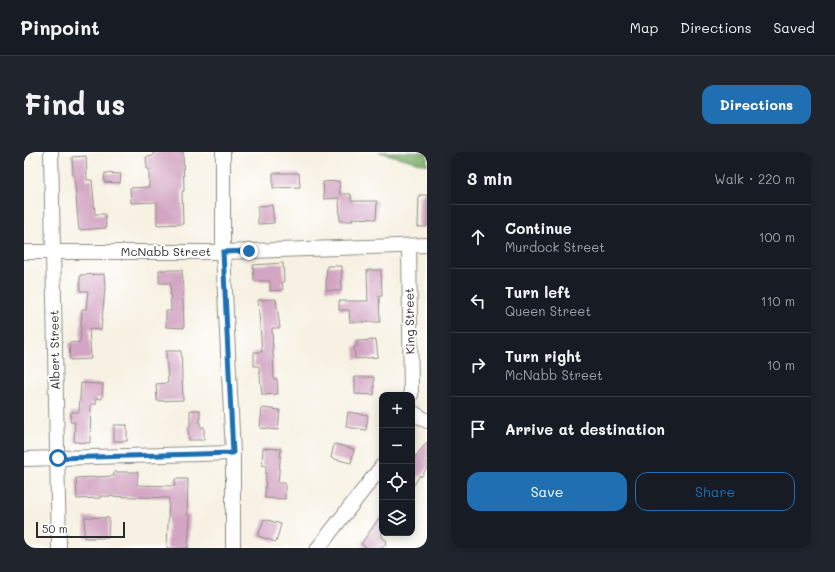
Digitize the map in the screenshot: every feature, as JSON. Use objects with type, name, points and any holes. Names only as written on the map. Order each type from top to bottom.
[{"type":"street","name":"Albert Street","points":[[51,152],[59,548]]},
{"type":"street","points":[[222,152],[223,252],[233,453],[233,548]]},
{"type":"street","name":"McNabb Street","points":[[24,252],[223,252],[409,247],[427,245]]},
{"type":"street","name":"King Street","points":[[409,247],[411,392]]},
{"type":"street","points":[[415,414],[427,421]]},
{"type":"street","points":[[24,459],[233,453]]},
{"type":"street","points":[[318,548],[379,470]]},
{"type":"green space","points":[[379,152],[427,152],[427,165]]},
{"type":"building","points":[[153,152],[183,152],[183,224],[157,225],[157,202],[131,203],[130,188],[149,187],[149,169],[147,169],[146,157],[153,156]]},
{"type":"building","points":[[86,156],[87,180],[92,180],[95,214],[105,214],[106,228],[79,230],[72,157]]},
{"type":"building","points":[[105,173],[121,174],[120,183],[104,182]]},
{"type":"building","points":[[273,173],[299,173],[300,187],[273,188]]},
{"type":"building","points":[[339,181],[340,194],[351,194],[351,201],[377,201],[376,219],[352,218],[353,221],[340,221],[339,198],[324,199],[323,182]]},
{"type":"building","points":[[419,195],[427,195],[427,227],[418,227]]},
{"type":"building","points":[[272,205],[274,223],[258,224],[258,206]]},
{"type":"building","points":[[283,263],[283,290],[270,291],[270,281],[254,281],[253,265]]},
{"type":"building","points":[[327,266],[342,266],[341,291],[326,290]]},
{"type":"building","points":[[159,270],[182,270],[184,328],[166,327],[166,311],[171,311],[170,283],[159,283]]},
{"type":"building","points":[[367,270],[381,270],[382,296],[379,296],[380,322],[350,322],[349,310],[339,310],[339,301],[368,301]]},
{"type":"building","points":[[104,274],[105,288],[101,330],[89,329],[91,359],[70,360],[69,343],[80,342],[82,309],[86,309],[88,291],[80,291],[80,275]]},
{"type":"building","points":[[276,299],[280,328],[272,328],[274,379],[277,379],[278,394],[262,395],[259,366],[254,366],[254,352],[262,352],[258,300]]},
{"type":"building","points":[[376,340],[378,357],[355,359],[354,347],[357,347],[357,341]]},
{"type":"building","points":[[166,351],[181,351],[183,400],[157,401],[156,384],[168,383]]},
{"type":"building","points":[[355,377],[374,377],[374,395],[355,394]]},
{"type":"building","points":[[81,383],[103,384],[102,399],[96,398],[96,404],[91,404],[90,443],[74,442],[75,422],[70,422],[71,412],[79,412]]},
{"type":"building","points":[[262,408],[280,410],[278,430],[260,428]]},
{"type":"building","points":[[190,410],[200,410],[200,427],[204,427],[204,440],[189,440],[188,427],[190,427]]},
{"type":"building","points":[[348,412],[368,415],[366,430],[346,427]]},
{"type":"building","points":[[114,425],[127,425],[127,441],[114,441]]},
{"type":"building","points":[[427,442],[427,468],[415,483],[415,464],[415,457]]},
{"type":"building","points":[[334,444],[354,449],[351,463],[331,458]]},
{"type":"building","points":[[263,448],[281,449],[278,483],[285,483],[285,499],[265,498],[266,466],[262,465]]},
{"type":"building","points":[[114,472],[138,472],[137,485],[175,486],[175,479],[188,479],[187,515],[190,515],[188,548],[167,548],[169,498],[100,496],[100,498],[77,499],[76,478],[114,476]]},
{"type":"building","points":[[85,517],[109,518],[108,538],[84,538]]},
{"type":"building","points":[[379,518],[379,536],[382,536],[387,541],[383,548],[367,548],[361,544]]},
{"type":"building","points":[[264,519],[281,524],[276,542],[258,536]]},
{"type":"route","points":[[58,458],[233,453],[223,252],[249,251]]}]
